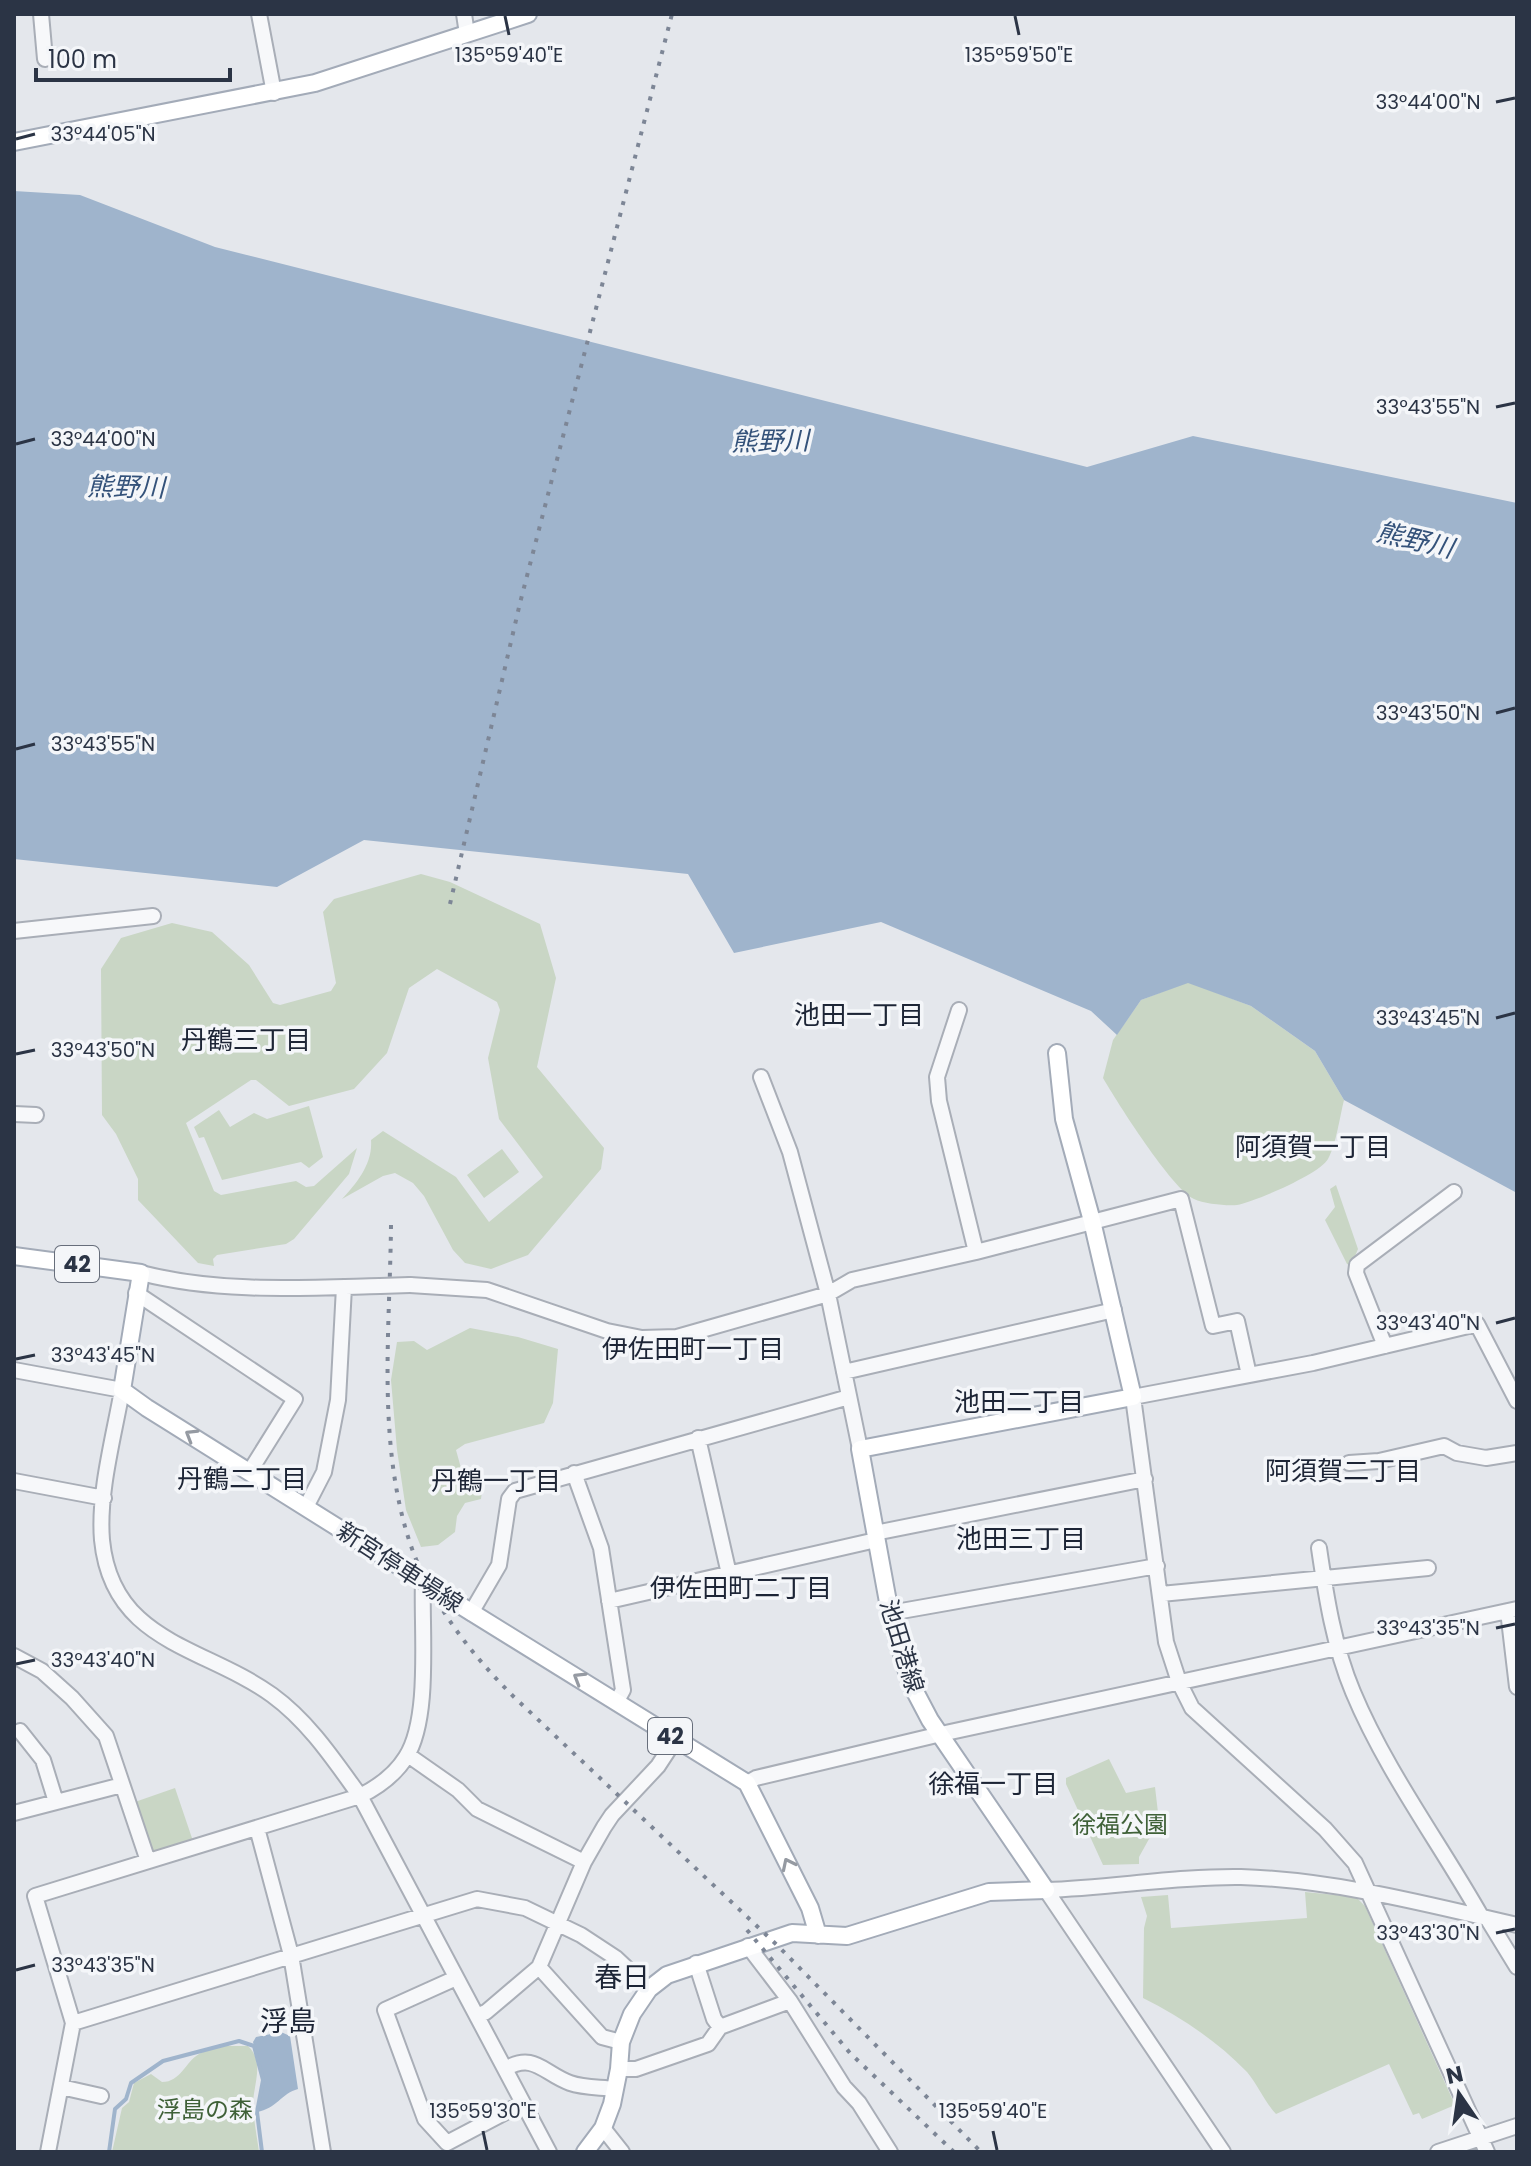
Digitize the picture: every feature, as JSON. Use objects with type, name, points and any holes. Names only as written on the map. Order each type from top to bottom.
[{"type":"main road","points":[[14,142],[315,83],[528,14]]},
{"type":"main road","points":[[860,1449],[1133,1397],[1092,1221],[1064,1119],[1057,1053]]},
{"type":"main road","name":"42","points":[[14,1256],[141,1273]]},
{"type":"main road","points":[[122,1390],[141,1273]]},
{"type":"main road","name":"新宮停車場線","points":[[122,1390],[471,1613],[747,1783]]},
{"type":"main road","name":"池田港線","points":[[860,1449],[890,1613],[910,1682],[920,1704],[1046,1890]]},
{"type":"main road","points":[[747,1783],[810,1908],[818,1935]]},
{"type":"main road","points":[[585,2152],[603,2128],[615,2089],[621,2042],[632,2014],[649,1989],[667,1975],[792,1933],[847,1936],[989,1892],[1046,1890]]},
{"type":"street","points":[[41,14],[45,59]]},
{"type":"street","points":[[259,14],[274,93]]},
{"type":"street","points":[[464,14],[467,34]]},
{"type":"street","points":[[14,931],[153,916]]},
{"type":"street","points":[[959,1010],[937,1077],[939,1101],[976,1252]]},
{"type":"street","points":[[761,1077],[790,1152],[828,1294],[860,1449]]},
{"type":"street","points":[[14,1114],[36,1115]]},
{"type":"street","points":[[1385,1346],[1356,1273],[1357,1265],[1454,1192]]},
{"type":"street","points":[[141,1273],[202,1284],[261,1288],[457,1286],[487,1290],[607,1331],[642,1338],[677,1337],[828,1294],[852,1280],[976,1252],[1181,1199],[1213,1326],[1237,1321],[1249,1375]]},
{"type":"street","points":[[306,1507],[324,1472],[338,1400],[344,1287]]},
{"type":"street","points":[[136,1293],[295,1399],[250,1471]]},
{"type":"street","points":[[844,1372],[1114,1310]]},
{"type":"street","points":[[1484,2145],[1355,1863],[1325,1829],[1192,1708],[1179,1682],[1168,1654],[1133,1397],[1249,1375],[1477,1324],[1511,1373],[1517,1401]]},
{"type":"street","points":[[14,1370],[122,1390],[104,1498],[102,1540],[114,1585],[129,1611],[169,1641],[230,1669],[274,1696],[321,1742],[360,1796],[549,2152]]},
{"type":"street","points":[[471,1613],[499,1565],[509,1499],[515,1491],[849,1397]]},
{"type":"street","points":[[698,1438],[729,1574]]},
{"type":"street","points":[[1349,1463],[1379,1461],[1444,1446],[1457,1453],[1486,1458],[1517,1453]]},
{"type":"street","points":[[574,1473],[601,1548],[623,1690],[617,1701]]},
{"type":"street","points":[[609,1601],[876,1536],[1145,1479]]},
{"type":"street","points":[[14,1481],[104,1498]]},
{"type":"street","points":[[1319,1548],[1339,1647],[1351,1689],[1377,1745],[1517,1967]]},
{"type":"street","points":[[890,1613],[1157,1566]]},
{"type":"street","points":[[1161,1594],[1428,1568]]},
{"type":"street","points":[[48,2152],[73,2023],[35,1896],[360,1796],[380,1786],[408,1755],[417,1733],[421,1711],[423,1581]]},
{"type":"street","points":[[747,1783],[756,1778],[941,1734],[1512,1610],[1517,1687]]},
{"type":"street","points":[[14,1656],[42,1671],[72,1698],[106,1736],[148,1861]]},
{"type":"street","points":[[20,1731],[43,1760],[56,1802]]},
{"type":"street","points":[[477,2016],[486,2012],[539,1967],[584,1862],[612,1815],[658,1766],[675,1740]]},
{"type":"street","points":[[408,1755],[458,1790],[477,1809],[584,1862]]},
{"type":"street","points":[[14,1813],[122,1785]]},
{"type":"street","points":[[257,1828],[291,1955],[323,2152]]},
{"type":"street","points":[[1046,1890],[1238,1877],[1317,1883],[1517,1925]]},
{"type":"street","points":[[1046,1890],[1223,2152]]},
{"type":"street","points":[[73,2023],[477,1899],[525,1908],[558,1923],[601,1946],[649,1989]]},
{"type":"street","points":[[748,1946],[790,2001],[844,2087],[859,2103],[890,2152]]},
{"type":"street","points":[[696,1963],[714,2019],[720,2027]]},
{"type":"street","points":[[539,1967],[602,2037],[621,2042]]},
{"type":"street","points":[[456,1978],[385,2010],[425,2119],[447,2143],[523,2103]]},
{"type":"street","points":[[619,2069],[636,2069],[708,2044],[720,2027],[790,2001]]},
{"type":"street","points":[[505,2069],[527,2061],[568,2082],[615,2089]]},
{"type":"street","points":[[61,2087],[101,2096]]},
{"type":"street","points":[[1438,2152],[1484,2145],[1517,2126]]},
{"type":"street","points":[[603,2128],[622,2152]]},
{"type":"green space","points":[[421,874],[450,882],[540,924],[556,978],[537,1067],[604,1148],[601,1169],[528,1255],[491,1269],[465,1263],[453,1250],[424,1196],[413,1183],[395,1173],[383,1176],[342,1199],[367,1165],[371,1140],[383,1131],[456,1177],[489,1222],[543,1177],[499,1119],[488,1058],[500,1010],[497,1002],[437,969],[409,988],[387,1053],[354,1089],[289,1106],[256,1080],[251,1080],[186,1123],[214,1191],[221,1195],[296,1181],[306,1187],[314,1186],[357,1148],[349,1174],[294,1239],[286,1244],[217,1255],[213,1259],[214,1266],[198,1263],[138,1200],[138,1179],[116,1134],[102,1115],[101,969],[121,938],[172,923],[212,932],[249,965],[273,1003],[280,1005],[331,991],[336,983],[323,912],[334,899]]},
{"type":"green space","points":[[1188,982],[1251,1006],[1315,1051],[1344,1100],[1333,1146],[1322,1165],[1286,1186],[1237,1205],[1204,1202],[1184,1192],[1146,1144],[1103,1078],[1113,1040],[1141,1000]]},
{"type":"green space","points":[[309,1106],[323,1157],[309,1168],[301,1162],[222,1180],[204,1137],[199,1138],[194,1127],[219,1110],[230,1127],[254,1113],[267,1119]]},
{"type":"green space","points":[[502,1149],[519,1172],[484,1198],[467,1175]]},
{"type":"green space","points":[[1336,1185],[1358,1249],[1351,1266],[1347,1264],[1325,1220],[1335,1207],[1330,1189]]},
{"type":"green space","points":[[470,1328],[558,1349],[553,1403],[544,1423],[465,1444],[456,1450],[464,1479],[482,1490],[481,1499],[465,1503],[457,1516],[455,1532],[438,1545],[421,1547],[406,1510],[397,1450],[391,1380],[397,1342],[414,1341],[427,1350]]},
{"type":"green space","name":"徐福公園","points":[[1109,1759],[1126,1793],[1155,1787],[1159,1821],[1139,1857],[1139,1864],[1103,1865],[1066,1784],[1066,1778]]},
{"type":"green space","points":[[175,1788],[194,1844],[150,1858],[132,1803]]},
{"type":"green space","points":[[1305,1892],[1356,1897],[1365,1906],[1455,2105],[1422,2119],[1419,2113],[1413,2115],[1389,2064],[1276,2114],[1247,2072],[1223,2050],[1185,2022],[1143,1998],[1144,1928],[1147,1916],[1141,1897],[1168,1895],[1171,1928],[1307,1918]]},
{"type":"green space","name":"浮島の森","points":[[226,2046],[248,2046],[256,2060],[253,2107],[259,2152],[112,2152],[122,2108],[129,2102],[134,2083],[151,2074],[162,2082],[174,2079],[199,2054]]},
{"type":"water","name":"熊野川","points":[[14,191],[80,195],[215,247],[1087,467],[1193,436],[1517,503],[1517,1193],[1344,1100],[1315,1051],[1251,1006],[1188,983],[1141,1000],[1117,1035],[1091,1011],[881,922],[734,953],[688,874],[364,840],[277,887],[14,859]]},
{"type":"water","points":[[281,2032],[290,2036],[298,2089],[257,2112],[263,2080],[253,2042],[256,2037]]},
{"type":"waterway","points":[[109,2152],[115,2109],[126,2099],[131,2083],[163,2061],[239,2041],[254,2046],[263,2080],[257,2112],[262,2152]]},
{"type":"railway","points":[[450,904],[520,603],[672,14]]},
{"type":"railway","points":[[391,1225],[388,1384],[393,1463],[409,1540],[439,1604],[466,1643],[513,1696],[778,1946],[981,2152]]},
{"type":"railway","points":[[747,1930],[850,2053],[954,2152]]},
{"type":"district","name":"池田一丁目","points":[[859,1015]]},
{"type":"district","name":"丹鶴三丁目","points":[[246,1040]]},
{"type":"district","name":"阿須賀一丁目","points":[[1313,1147]]},
{"type":"district","name":"伊佐田町一丁目","points":[[693,1349]]},
{"type":"district","name":"池田二丁目","points":[[1019,1402]]},
{"type":"district","name":"阿須賀二丁目","points":[[1343,1471]]},
{"type":"district","name":"丹鶴二丁目","points":[[242,1479]]},
{"type":"district","name":"丹鶴一丁目","points":[[496,1481]]},
{"type":"district","name":"池田三丁目","points":[[1021,1539]]},
{"type":"district","name":"伊佐田町二丁目","points":[[741,1588]]},
{"type":"district","name":"徐福一丁目","points":[[993,1784]]},
{"type":"district","name":"春日","points":[[622,1977]]},
{"type":"district","name":"浮島","points":[[288,2021]]}]
